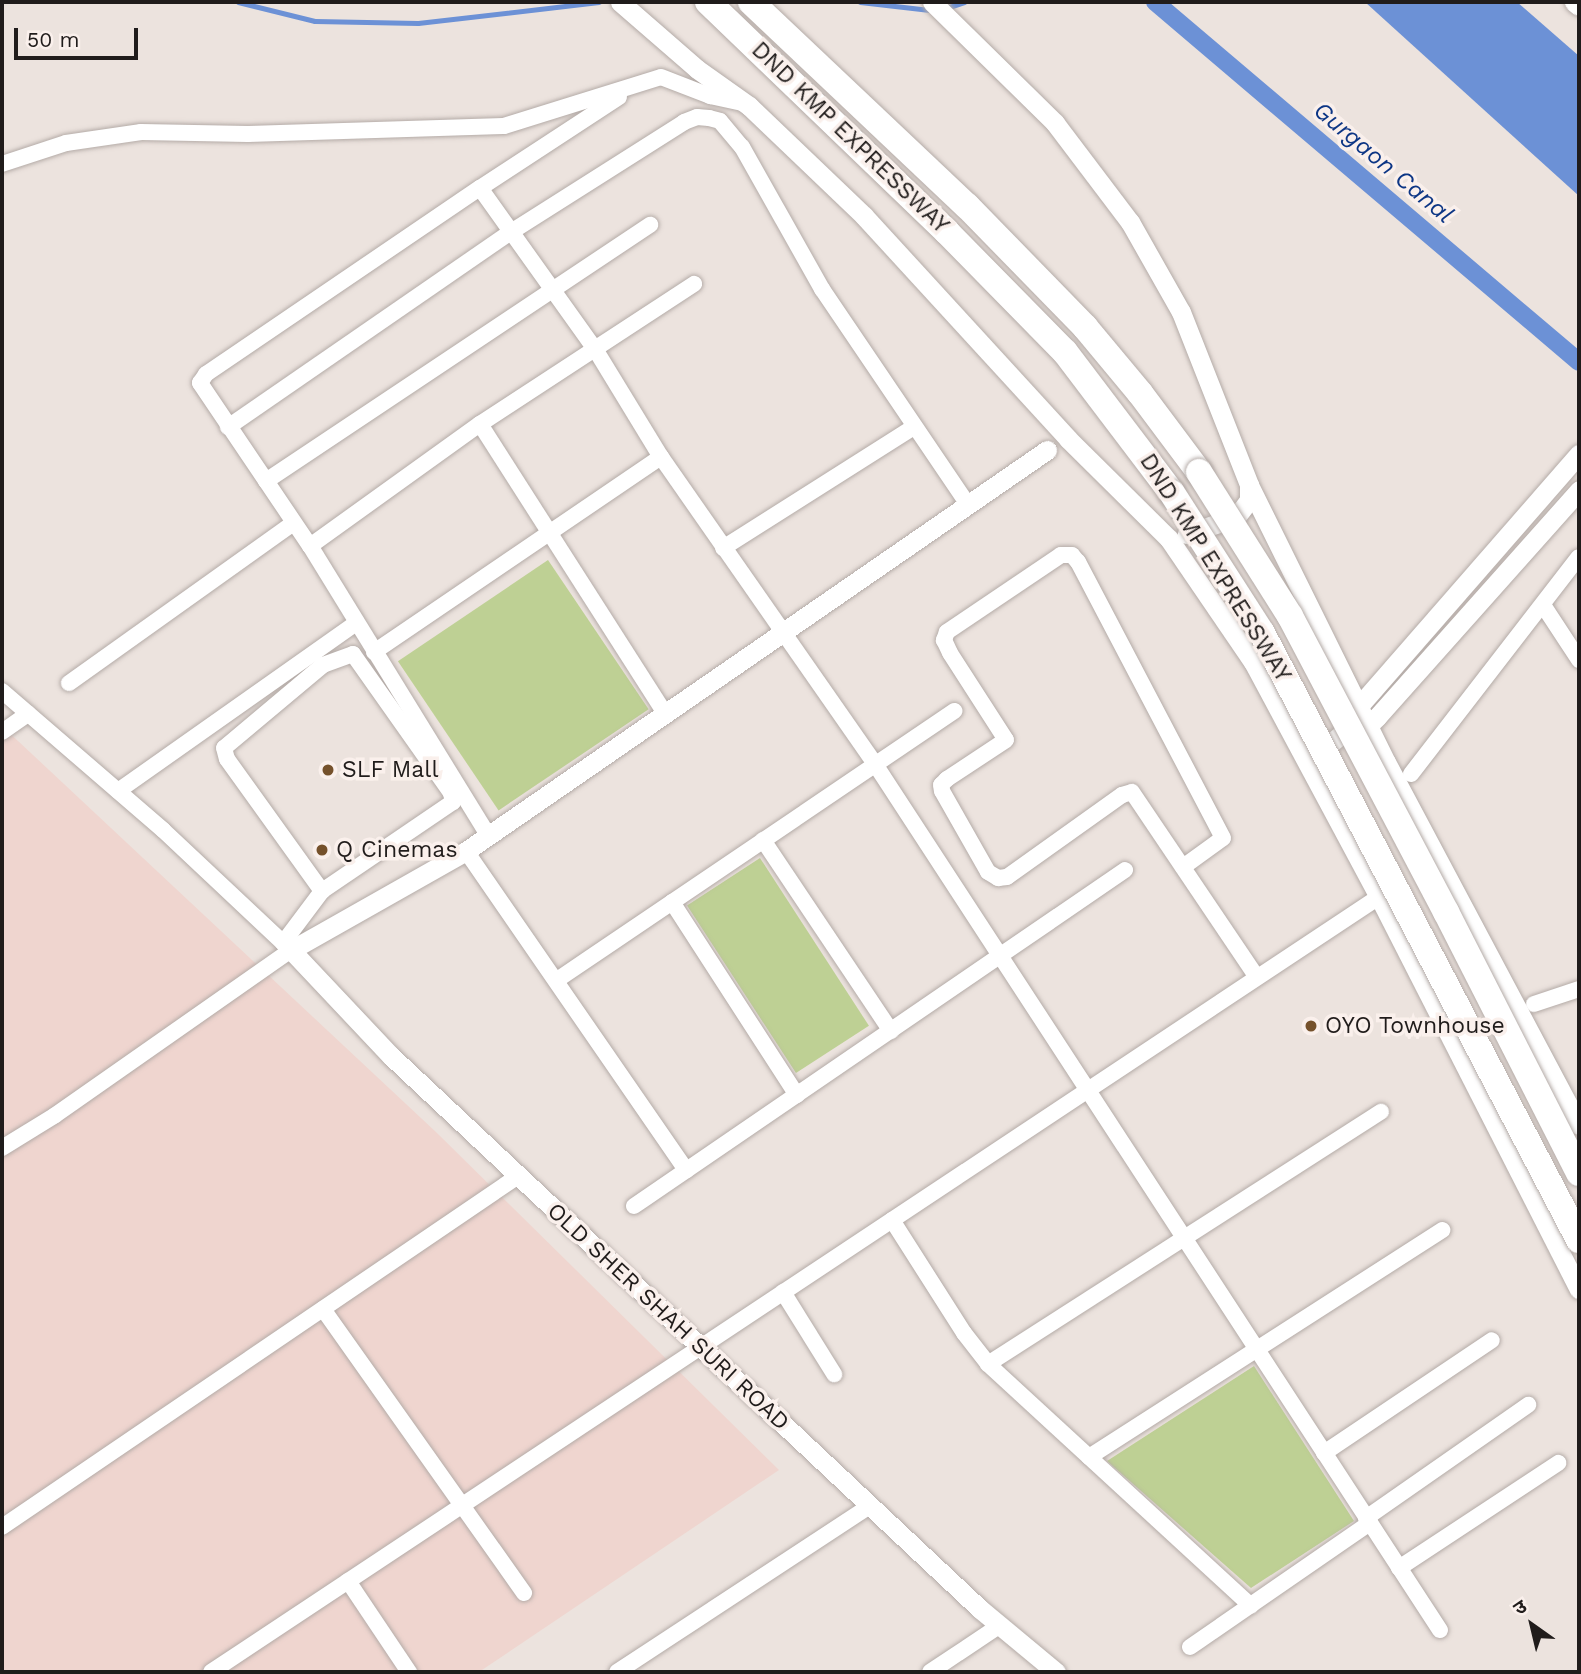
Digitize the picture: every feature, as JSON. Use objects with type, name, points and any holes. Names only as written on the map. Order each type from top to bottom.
[{"type":"highway","name":"DND KMP EXPRESSWAY","points":[[708,2],[947,232],[1065,352],[1172,493],[1262,633],[1579,1240]]},
{"type":"highway","name":"DND KMP EXPRESSWAY","points":[[751,2],[967,206],[1085,327],[1140,393],[1199,472],[1290,616],[1446,912],[1579,1173]]},
{"type":"street","points":[[620,2],[697,69],[750,106],[864,216],[1068,439],[1169,539],[1253,662],[1308,762],[1579,1289]]},
{"type":"street","points":[[932,2],[1055,122],[1129,222],[1181,312],[1249,485],[1360,719],[1579,1125]]},
{"type":"street","points":[[1574,2],[1579,6]]},
{"type":"street","points":[[3,162],[66,143],[142,132],[248,134],[504,126],[560,111],[642,82],[667,78],[710,96],[750,106]]},
{"type":"street","points":[[488,835],[310,546],[202,388],[202,377],[480,188],[642,82]]},
{"type":"street","points":[[228,427],[511,232],[684,122],[697,117],[720,121],[743,147],[822,289],[968,505]]},
{"type":"street","points":[[480,188],[595,349],[661,457],[875,764],[1440,1630]]},
{"type":"street","points":[[266,481],[650,225]]},
{"type":"street","points":[[310,546],[480,424],[694,284]]},
{"type":"street","points":[[480,424],[665,713]]},
{"type":"street","points":[[723,548],[914,427]]},
{"type":"street","points":[[2,1148],[54,1116],[287,947],[466,850],[1046,450]]},
{"type":"street","points":[[1360,719],[1579,454]]},
{"type":"street","points":[[374,652],[661,457]]},
{"type":"street","points":[[1169,539],[1214,527],[1236,517],[1249,499],[1249,485]]},
{"type":"street","points":[[1308,762],[1360,719],[1579,490]]},
{"type":"street","points":[[69,683],[293,523]]},
{"type":"street","points":[[1183,867],[1223,838],[1078,562],[1072,555],[1062,555],[947,632],[944,640],[950,653],[1006,740],[947,779],[941,785],[942,791],[988,872],[998,878],[1007,877],[1122,795],[1132,792],[1256,976]]},
{"type":"street","points":[[1411,775],[1543,605],[1573,577],[1579,557]]},
{"type":"street","points":[[1543,605],[1579,660]]},
{"type":"street","points":[[118,791],[356,623]]},
{"type":"street","points":[[287,947],[322,891],[453,802],[451,793],[353,653],[323,665],[224,748],[227,759],[322,891]]},
{"type":"street","points":[[2,691],[118,791],[287,947]]},
{"type":"street","points":[[557,980],[954,711]]},
{"type":"street","points":[[2,732],[28,715]]},
{"type":"street","points":[[763,840],[891,1031]]},
{"type":"street","points":[[466,850],[686,1170]]},
{"type":"street","points":[[634,1206],[1125,870]]},
{"type":"street","points":[[211,1672],[1088,1091],[1256,976],[1379,897]]},
{"type":"street","points":[[672,902],[797,1095]]},
{"type":"street","name":"OLD SHER SHAH SURI ROAD","points":[[287,947],[391,1056],[518,1176],[999,1626],[1056,1672]]},
{"type":"street","points":[[1534,1004],[1579,989]]},
{"type":"street","points":[[988,1364],[1381,1112]]},
{"type":"street","points":[[2,1527],[518,1176]]},
{"type":"street","points":[[892,1220],[964,1333],[988,1364],[1251,1606]]},
{"type":"street","points":[[1089,1457],[1442,1230]]},
{"type":"street","points":[[783,1292],[834,1374]]},
{"type":"street","points":[[323,1309],[460,1507],[524,1593]]},
{"type":"street","points":[[1324,1453],[1492,1340]]},
{"type":"street","points":[[1190,1647],[1251,1606],[1528,1405]]},
{"type":"street","points":[[1399,1568],[1558,1463]]},
{"type":"street","points":[[617,1672],[870,1506]]},
{"type":"street","points":[[348,1581],[409,1672]]},
{"type":"street","points":[[930,1672],[999,1626]]},
{"type":"shaded area","points":[[2,726],[437,1133],[779,1470],[479,1672],[2,1672]]},
{"type":"green space","points":[[548,560],[649,709],[499,810],[398,661]]},
{"type":"green space","points":[[760,858],[869,1026],[796,1073],[687,905]]},
{"type":"green space","points":[[1254,1366],[1354,1521],[1251,1588],[1107,1461]]},
{"type":"water","points":[[1365,2],[1517,2],[1579,56],[1579,196]]},
{"type":"waterway","points":[[238,2],[315,21],[418,23],[599,2]]},
{"type":"waterway","points":[[860,2],[930,10]]},
{"type":"waterway","points":[[946,8],[964,2]]},
{"type":"waterway","name":"Gurgaon Canal","points":[[1155,2],[1579,362]]},
{"type":"place","name":"SLF Mall","points":[[328,770]]},
{"type":"place","name":"Q Cinemas","points":[[322,850]]},
{"type":"place","name":"OYO Townhouse","points":[[1311,1026]]}]
